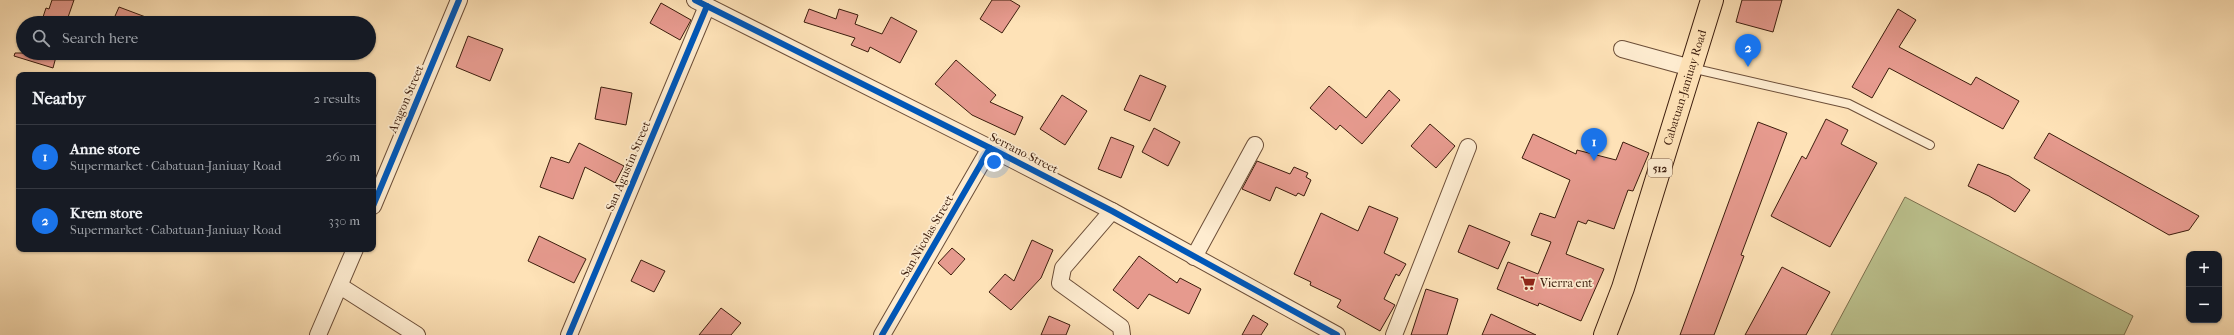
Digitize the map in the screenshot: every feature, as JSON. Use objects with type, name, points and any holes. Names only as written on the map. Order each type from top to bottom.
[{"type":"main road","name":"Cabatuan-Janiuay Road","points":[[1605,335],[1623,288],[1712,0]]},
{"type":"street","name":"Aragon Street","points":[[376,199],[459,0]]},
{"type":"street","name":"Serrano Street","points":[[701,3],[1112,211],[1336,335]]},
{"type":"street","name":"San Agustin Street","points":[[569,335],[701,3]]},
{"type":"street","points":[[1622,49],[1691,68]]},
{"type":"street","points":[[1194,257],[1256,145]]},
{"type":"street","points":[[1394,335],[1468,146]]},
{"type":"street","name":"San Nicolas Street","points":[[882,335],[990,148]]},
{"type":"street","points":[[1112,211],[1063,268],[1060,283],[1121,327],[1122,335]]},
{"type":"street","points":[[318,335],[354,252]]},
{"type":"street","points":[[340,286],[417,335]]},
{"type":"lane","points":[[1691,68],[1849,104],[1930,145]]},
{"type":"green space","points":[[1905,197],[2133,316],[2124,335],[1831,335]]},
{"type":"building","points":[[52,0],[74,0],[68,16],[43,16],[46,8],[49,9]]},
{"type":"building","points":[[992,0],[1010,0],[1020,6],[1002,33],[980,19]]},
{"type":"building","points":[[1742,0],[1782,0],[1773,32],[1736,22]]},
{"type":"building","points":[[661,3],[691,20],[680,40],[650,23]]},
{"type":"building","points":[[119,7],[143,16],[115,16]]},
{"type":"building","points":[[809,9],[836,19],[839,9],[858,15],[855,24],[882,34],[891,17],[917,31],[900,63],[870,47],[868,52],[851,45],[855,38],[804,22]]},
{"type":"building","points":[[1898,9],[1916,20],[1899,47],[1971,85],[1976,77],[2019,101],[2003,129],[1889,68],[1872,98],[1852,87]]},
{"type":"building","points":[[468,36],[503,49],[490,81],[456,67]]},
{"type":"building","points":[[27,60],[55,60],[53,68]]},
{"type":"building","points":[[956,60],[996,95],[990,102],[1023,117],[1015,135],[972,115],[935,84]]},
{"type":"building","points":[[1140,75],[1166,86],[1150,121],[1124,110]]},
{"type":"building","points":[[1329,86],[1366,118],[1389,90],[1400,100],[1362,144],[1340,125],[1336,130],[1310,108]]},
{"type":"building","points":[[601,87],[632,93],[626,125],[595,119]]},
{"type":"building","points":[[1062,95],[1087,111],[1065,145],[1040,129]]},
{"type":"building","points":[[1826,119],[1848,130],[1841,144],[1877,163],[1830,247],[1771,216],[1802,156],[1806,159]]},
{"type":"building","points":[[1758,122],[1787,133],[1741,255],[1744,256],[1714,335],[1680,335]]},
{"type":"building","points":[[1430,124],[1455,146],[1436,168],[1411,146]]},
{"type":"building","points":[[1154,128],[1180,142],[1168,166],[1142,152]]},
{"type":"building","points":[[2049,133],[2199,216],[2189,230],[2169,235],[2034,158]]},
{"type":"building","points":[[1533,134],[1576,154],[1577,150],[1616,160],[1623,142],[1649,153],[1633,191],[1628,190],[1614,229],[1588,220],[1586,224],[1578,221],[1566,254],[1604,269],[1581,321],[1539,303],[1538,306],[1497,289],[1508,262],[1538,274],[1551,242],[1531,235],[1540,213],[1555,218],[1570,180],[1522,158]]},
{"type":"building","points":[[1111,137],[1134,146],[1121,178],[1098,169]]},
{"type":"building","points":[[579,143],[624,166],[615,183],[585,167],[573,199],[540,187],[551,157],[569,163]]},
{"type":"building","points":[[1257,161],[1290,174],[1294,167],[1308,173],[1306,177],[1311,180],[1304,196],[1298,193],[1296,196],[1276,187],[1270,201],[1242,189]]},
{"type":"building","points":[[1978,164],[2009,176],[2030,190],[2015,212],[1989,196],[1968,186]]},
{"type":"building","points":[[1369,206],[1398,218],[1384,253],[1406,264],[1399,276],[1396,274],[1384,299],[1395,305],[1380,331],[1337,307],[1341,300],[1310,285],[1311,282],[1294,274],[1321,213],[1358,231]]},
{"type":"building","points":[[1469,225],[1510,242],[1498,269],[1458,252]]},
{"type":"building","points":[[539,236],[586,259],[574,283],[528,261]]},
{"type":"building","points":[[1032,240],[1053,250],[1041,278],[1011,310],[989,292],[1005,274],[1014,281]]},
{"type":"building","points":[[952,248],[965,259],[951,275],[938,263]]},
{"type":"building","points":[[1139,256],[1177,283],[1180,278],[1201,289],[1189,314],[1149,294],[1138,309],[1113,290]]},
{"type":"building","points":[[641,260],[665,271],[654,292],[631,281]]},
{"type":"building","points":[[1782,267],[1830,292],[1806,335],[1745,335]]},
{"type":"building","points":[[1426,289],[1458,299],[1447,335],[1411,335]]},
{"type":"building","points":[[721,308],[741,323],[731,335],[699,335]]},
{"type":"building","points":[[1491,314],[1536,335],[1482,335]]},
{"type":"building","points":[[1253,315],[1268,324],[1261,335],[1242,335]]},
{"type":"building","points":[[1049,316],[1070,325],[1066,335],[1041,335]]},
{"type":"cycle path","points":[[376,199],[459,0]]},
{"type":"cycle path","points":[[695,0],[1112,211],[1337,335]]},
{"type":"cycle path","points":[[569,335],[707,6]]},
{"type":"cycle path","points":[[882,335],[990,148]]},
{"type":"place","name":"Krem store","points":[[1748,67]]},
{"type":"place","name":"Anne store","points":[[1594,161]]},
{"type":"place","name":"Vierra ent","points":[[1528,283]]}]
